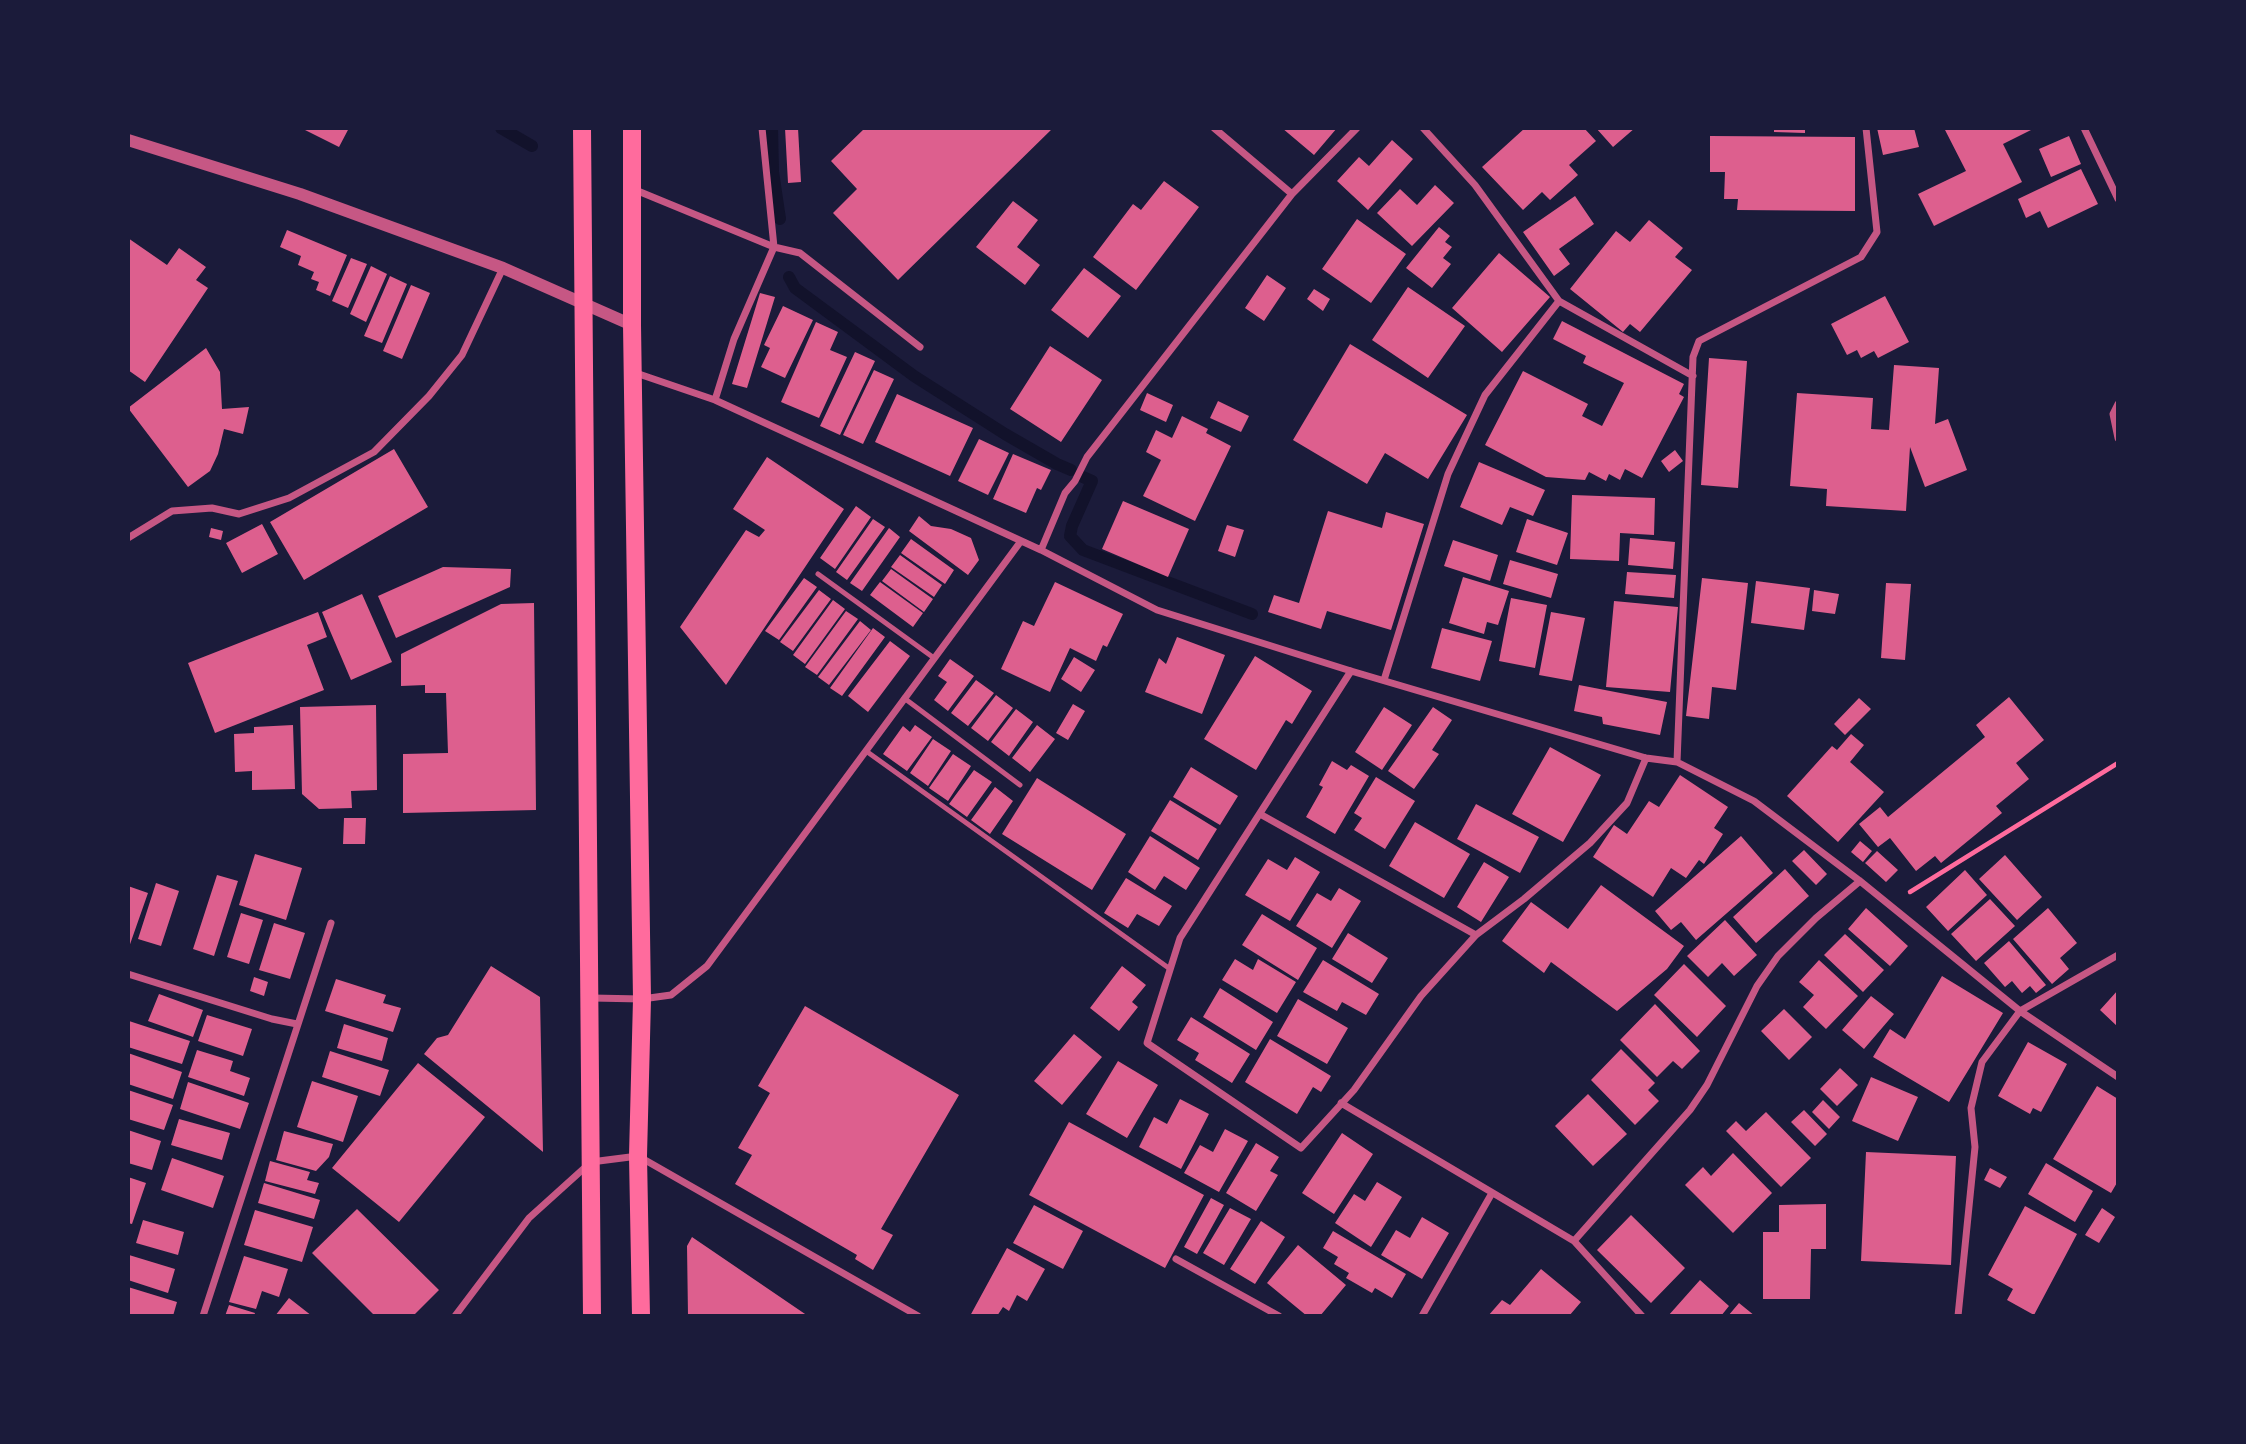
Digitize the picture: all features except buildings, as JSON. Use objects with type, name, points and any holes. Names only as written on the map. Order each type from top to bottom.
[{"type":"main road","points":[[582,128],[592,1316]]},
{"type":"main road","points":[[632,128],[632,325],[642,999],[638,1156],[641,1316]]},
{"type":"street","points":[[715,400],[734,338],[774,247],[762,128]]},
{"type":"street","points":[[1214,128],[1292,194]]},
{"type":"street","points":[[1041,550],[1065,493],[1075,481],[1087,457],[1292,194],[1357,128]]},
{"type":"street","points":[[1423,128],[1475,185],[1559,300],[1693,376]]},
{"type":"street","points":[[1677,762],[1693,357],[1699,341],[1861,257],[1877,232],[1866,128]]},
{"type":"street","points":[[2084,128],[2118,199]]},
{"type":"street","points":[[128,141],[300,194],[503,268],[632,325]]},
{"type":"street","points":[[632,189],[774,247],[800,253],[920,347]]},
{"type":"street","points":[[128,538],[172,511],[212,508],[239,514],[289,498],[374,453],[429,396],[462,355],[503,268]]},
{"type":"street","points":[[1384,680],[1448,474],[1486,395],[1559,300]]},
{"type":"street","points":[[633,371],[715,400],[1041,550],[1157,610],[1351,671],[1646,758],[1677,762],[1754,801],[1860,881],[2020,1011],[2118,1077]]},
{"type":"street","points":[[2118,404],[2113,414],[2118,438]]},
{"type":"street","points":[[590,998],[642,999],[671,995],[707,966],[1021,541]]},
{"type":"street","points":[[1351,671],[1180,938],[1147,1043],[1301,1147],[1354,1090],[1421,996],[1476,935],[1524,899],[1590,843],[1627,803],[1646,758]]},
{"type":"street","points":[[1260,814],[1476,935]]},
{"type":"street","points":[[1574,1241],[1690,1110],[1707,1085],[1756,986],[1778,956],[1816,918],[1860,881]]},
{"type":"street","points":[[203,1316],[331,923]]},
{"type":"street","points":[[1958,1316],[1975,1147],[1971,1108],[1982,1062],[2020,1011],[2118,955]]},
{"type":"street","points":[[128,974],[297,1024]]},
{"type":"street","points":[[1342,1103],[1574,1241],[1642,1316]]},
{"type":"street","points":[[455,1316],[529,1219],[592,1162],[638,1156],[918,1316]]},
{"type":"street","points":[[1422,1316],[1492,1193]]},
{"type":"street","points":[[1176,1259],[1279,1316]]},
{"type":"lane","points":[[818,574],[934,659]]},
{"type":"lane","points":[[904,698],[1020,785]]},
{"type":"lane","points":[[866,751],[1170,969]]},
{"type":"path","points":[[1889,904],[2118,764]]},
{"type":"waterway","points":[[501,128],[532,146]]},
{"type":"waterway","points":[[772,128],[773,172],[780,219]]},
{"type":"waterway","points":[[789,277],[795,288],[914,376],[1005,434],[1071,470]]},
{"type":"waterway","points":[[1083,477],[1092,481],[1070,536],[1083,550],[1252,614]]}]
